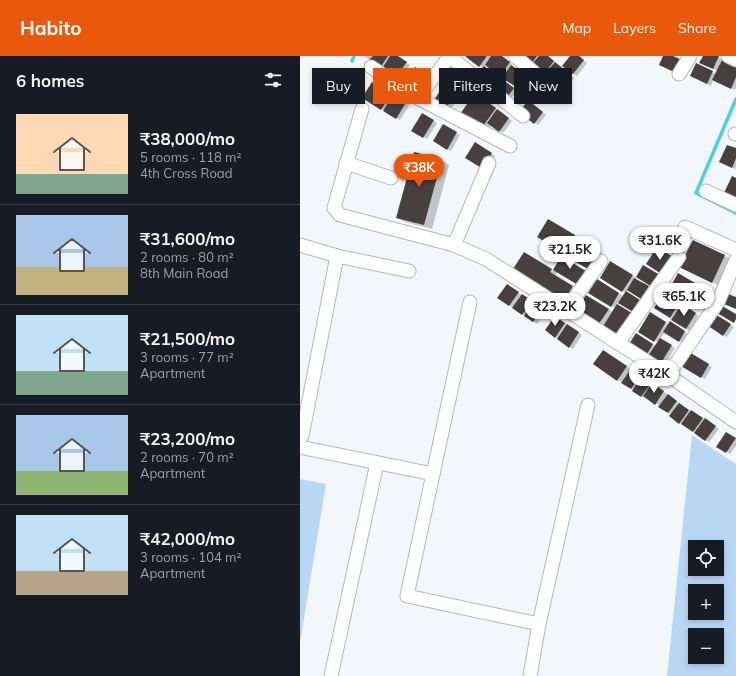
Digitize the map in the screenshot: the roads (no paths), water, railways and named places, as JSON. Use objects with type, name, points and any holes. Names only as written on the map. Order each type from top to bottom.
[{"type":"street","points":[[431,80],[449,56],[523,116]]},
{"type":"street","points":[[515,56],[529,68]]},
{"type":"street","points":[[679,74],[690,56]]},
{"type":"street","points":[[728,56],[736,60]]},
{"type":"street","points":[[430,104],[510,146]]},
{"type":"street","points":[[362,109],[334,208],[340,215],[454,245],[486,258],[668,375],[736,422]]},
{"type":"street","points":[[346,163],[391,178]]},
{"type":"street","points":[[454,245],[489,163]]},
{"type":"street","points":[[706,191],[736,204]]},
{"type":"street","points":[[685,227],[736,250]]},
{"type":"street","points":[[300,245],[337,256],[409,270]]},
{"type":"street","points":[[300,438],[302,436],[337,256]]},
{"type":"street","points":[[618,343],[679,257]]},
{"type":"street","points":[[668,375],[718,302],[736,260]]},
{"type":"street","points":[[566,310],[601,261]]},
{"type":"street","points":[[470,302],[407,596],[539,624]]},
{"type":"street","points":[[530,676],[539,624],[588,405]]},
{"type":"street","points":[[300,447],[433,474]]},
{"type":"street","points":[[331,676],[377,463]]},
{"type":"waterway","points":[[352,61],[354,56]]},
{"type":"waterway","points":[[736,99],[696,193],[736,213]]}]
